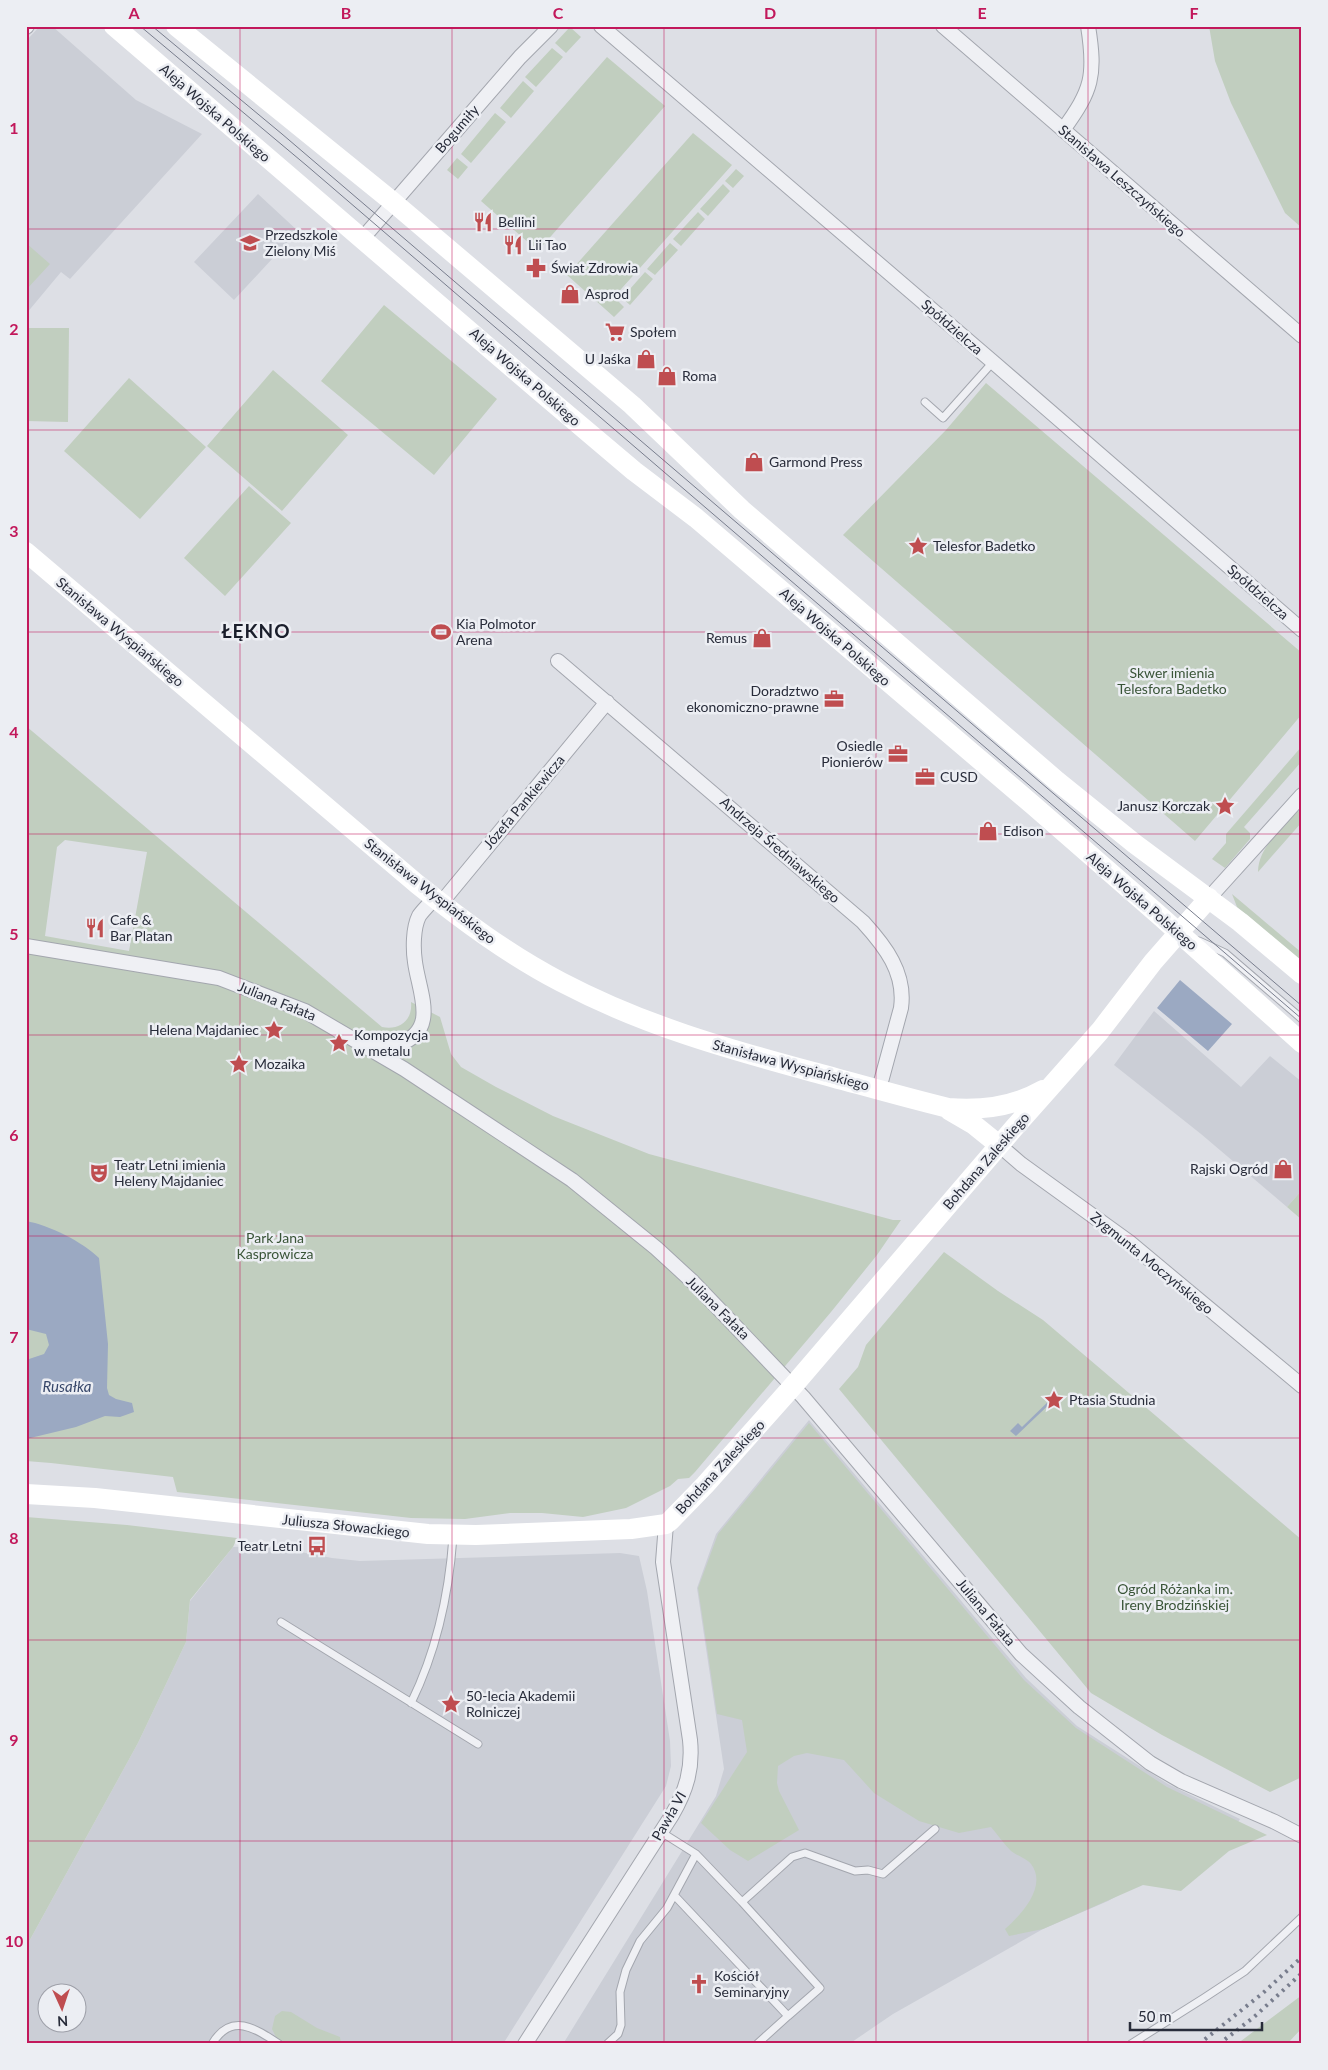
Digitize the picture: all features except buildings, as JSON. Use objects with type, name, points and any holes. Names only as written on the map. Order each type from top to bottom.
[{"type":"main road","name":"Aleja Wojska Polskiego","points":[[114,26],[634,470],[696,518],[1179,932],[1302,1044]]},
{"type":"main road","points":[[176,26],[393,202],[632,405],[742,510],[1050,774],[1134,844],[1209,898],[1302,974]]},
{"type":"main road","name":"Stanisława Wyspiańskiego","points":[[26,552],[438,901],[534,967],[623,1012],[696,1039],[938,1105],[967,1110],[1000,1107],[1031,1096],[1055,1082]]},
{"type":"main road","name":"Bohdana Zaleskiego","points":[[666,1524],[706,1485],[793,1386],[998,1146],[1108,1022],[1179,932],[1209,898]]},
{"type":"main road","name":"Stanisława Wyspiańskiego","points":[[938,1105],[965,1118],[998,1146]]},
{"type":"main road","name":"Juliusza Słowackiego","points":[[26,1494],[85,1497],[381,1531],[453,1535],[625,1530],[666,1524]]},
{"type":"street","name":"Bogumiły","points":[[520,57],[530,42],[535,26]]},
{"type":"street","name":"Bogumiły","points":[[393,202],[520,57],[551,26]]},
{"type":"street","name":"Spółdzielcza","points":[[601,26],[1302,630]]},
{"type":"street","name":"Stanisława Leszczyńskiego","points":[[943,26],[1302,336]]},
{"type":"street","points":[[1063,130],[1080,106],[1091,80],[1092,53],[1088,26]]},
{"type":"street","points":[[362,239],[393,202]]},
{"type":"street","name":"Andrzeja Średniawskiego","points":[[558,661],[863,922],[883,945],[896,969],[902,997],[901,1008],[879,1089]]},
{"type":"street","name":"Józefa Pankiewicza","points":[[365,1047],[395,1046],[408,1040],[415,1034],[424,1019],[424,999],[415,963],[414,946],[419,916],[438,901],[608,702]]},
{"type":"street","name":"Bohdana Zaleskiego","points":[[1209,898],[1301,796]]},
{"type":"street","name":"Juliana Fałata","points":[[26,946],[219,978],[305,1012],[326,1022],[412,1074],[580,1186],[656,1248],[694,1282],[793,1386],[1021,1654],[1052,1684],[1128,1746],[1164,1772],[1302,1836]]},
{"type":"street","name":"Zygmunta Moczyńskiego","points":[[998,1146],[1129,1242],[1302,1386]]},
{"type":"street","name":"Pawła VI","points":[[525,2044],[661,1832],[685,1790],[691,1758],[663,1562],[666,1524]]},
{"type":"lane","points":[[924,402],[943,418],[993,362]]},
{"type":"lane","points":[[1179,932],[1225,953],[1302,1018]]},
{"type":"lane","points":[[411,1703],[423,1678],[440,1618],[452,1561],[453,1535]]},
{"type":"lane","points":[[281,1622],[478,1744]]},
{"type":"lane","points":[[742,1902],[792,1857],[805,1853],[855,1871],[868,1870],[883,1874],[935,1829]]},
{"type":"lane","points":[[661,1832],[696,1854],[820,1988],[757,2044]]},
{"type":"lane","points":[[607,2044],[618,2034],[621,2026],[620,1992],[626,1970],[640,1941],[667,1908],[696,1854]]},
{"type":"lane","points":[[674,1895],[788,2016]]},
{"type":"lane","points":[[1131,2044],[1245,1971],[1302,1917]]},
{"type":"lane","points":[[212,2044],[218,2033],[237,2026],[252,2028],[279,2044]]},
{"type":"shaded area","points":[[40,26],[52,26],[136,100],[202,134],[70,279],[61,272],[26,314],[26,41]]},
{"type":"shaded area","name":"Przedszkole Zielony Miś","points":[[258,194],[298,231],[234,300],[194,262]]},
{"type":"shaded area","points":[[1154,1011],[1241,1087],[1270,1056],[1302,1082],[1302,1190],[1287,1207],[1201,1134],[1114,1065]]},
{"type":"shaded area","points":[[809,1420],[1026,1678],[1077,1726],[1168,1784],[1240,1819],[1233,1830],[1108,1901],[1043,1929],[893,2014],[849,2044],[563,2044],[716,1796],[724,1769],[697,1588],[716,1534]]},
{"type":"shaded area","points":[[269,1546],[332,1558],[360,1561],[620,1553],[639,1556],[647,1591],[670,1741],[671,1766],[666,1786],[503,2044],[26,2044],[26,1947],[138,1743],[186,1642],[190,1601],[233,1547]]},
{"type":"green space","points":[[1209,26],[1300,26],[1302,32],[1302,228],[1285,213],[1231,103],[1215,61]]},
{"type":"green space","points":[[570,27],[581,37],[566,53],[555,43]]},
{"type":"green space","points":[[552,48],[563,57],[536,87],[525,77]]},
{"type":"green space","points":[[607,57],[665,106],[538,251],[481,201]]},
{"type":"green space","points":[[523,81],[534,91],[511,118],[500,108]]},
{"type":"green space","points":[[495,113],[506,122],[471,163],[461,154]]},
{"type":"green space","points":[[693,133],[732,165],[614,297],[624,307],[614,317],[567,275]]},
{"type":"green space","points":[[457,158],[468,167],[458,179],[447,170]]},
{"type":"green space","points":[[736,169],[744,176],[733,188],[725,181]]},
{"type":"green space","points":[[723,184],[730,191],[708,216],[700,209]]},
{"type":"green space","points":[[698,212],[705,219],[681,246],[673,239]]},
{"type":"green space","points":[[26,243],[50,264],[26,290]]},
{"type":"green space","points":[[670,243],[678,250],[655,275],[647,269]]},
{"type":"green space","points":[[645,272],[653,279],[630,305],[622,298]]},
{"type":"green space","points":[[384,305],[497,399],[434,475],[321,381]]},
{"type":"green space","points":[[26,328],[69,328],[68,422],[26,421]]},
{"type":"green space","points":[[273,370],[348,435],[282,511],[207,446]]},
{"type":"green space","points":[[129,378],[206,447],[140,519],[64,451]]},
{"type":"green space","name":"Skwer imienia Telesfora Badetko","points":[[986,383],[1302,653],[1302,714],[1195,841],[843,535],[946,430]]},
{"type":"green space","points":[[249,486],[291,523],[225,596],[184,558]]},
{"type":"green space","name":"Park Jana Kasprowicza","points":[[26,726],[382,1027],[394,1027],[404,1023],[410,1014],[411,1002],[440,1017],[451,1054],[461,1067],[553,1116],[649,1154],[893,1220],[901,1220],[877,1255],[831,1312],[695,1472],[689,1478],[678,1479],[670,1486],[626,1508],[583,1517],[542,1513],[510,1513],[465,1519],[411,1518],[177,1492],[173,1477],[26,1461]],"holes":[[[65,840],[147,852],[129,951],[45,936],[57,847]]]},
{"type":"green space","points":[[1302,746],[1302,761],[1244,827],[1250,833],[1250,839],[1225,868],[1212,859],[1226,843],[1226,834]]},
{"type":"green space","points":[[1302,809],[1302,822],[1258,872],[1259,863],[1266,847],[1297,812]]},
{"type":"green space","points":[[1232,894],[1302,953],[1302,962],[1237,907]]},
{"type":"green space","points":[[1302,1190],[1302,1220],[1287,1207]]},
{"type":"green space","name":"Ogród Różanka im. Ireny Brodzińskiej","points":[[944,1252],[998,1291],[1043,1320],[1302,1540],[1302,1777],[1270,1792],[1162,1735],[1091,1693],[839,1389],[858,1367],[866,1345]]},
{"type":"green space","points":[[809,1423],[1024,1680],[1076,1728],[1167,1787],[1267,1835],[1229,1851],[1181,1891],[1143,1885],[1043,1929],[1009,1936],[1005,1929],[1030,1900],[1036,1881],[1035,1873],[1031,1864],[1011,1851],[991,1827],[959,1833],[919,1821],[874,1793],[844,1760],[807,1753],[794,1756],[778,1766],[777,1783],[779,1791],[799,1830],[748,1861],[730,1850],[701,1823],[747,1752],[742,1720],[717,1714],[698,1588],[718,1534]]},
{"type":"green space","points":[[26,1517],[127,1525],[237,1538],[233,1547],[190,1600],[186,1642],[138,1743],[26,1947]]},
{"type":"green space","points":[[1302,1995],[1302,2028],[1287,2044],[1237,2044]]},
{"type":"green space","points":[[282,2011],[291,2012],[317,2028],[340,2037],[341,2044],[286,2044],[276,2037],[272,2029],[275,2016]]},
{"type":"water","points":[[1180,980],[1232,1024],[1208,1051],[1157,1008]]},
{"type":"water","name":"Rusałka","points":[[26,1221],[45,1226],[65,1235],[84,1246],[99,1258],[108,1344],[107,1388],[109,1395],[132,1403],[134,1412],[120,1417],[105,1416],[76,1427],[26,1439],[26,1360],[44,1354],[49,1345],[46,1334],[26,1329]]},
{"type":"water","points":[[1055,1395],[1057,1397],[1016,1436],[1010,1431],[1018,1423],[1022,1427]]},
{"type":"tram line","points":[[140,26],[306,165],[1302,1019]]},
{"type":"tram line","points":[[152,26],[282,134],[1302,1006]]},
{"type":"railway","points":[[1199,2044],[1263,1993],[1302,1957]]},
{"type":"railway","points":[[1219,2044],[1254,2017],[1302,1973]]},
{"type":"place","name":"Bellini","points":[[483,222]]},
{"type":"place","name":"Przedszkole Zielony Miś","points":[[250,243]]},
{"type":"place","name":"Lii Tao","points":[[513,245]]},
{"type":"place","name":"Świat Zdrowia","points":[[536,268]]},
{"type":"place","name":"Asprod","points":[[570,294]]},
{"type":"place","name":"Społem","points":[[615,332]]},
{"type":"place","name":"U Jaśka","points":[[646,359]]},
{"type":"place","name":"Roma","points":[[667,376]]},
{"type":"place","name":"Garmond Press","points":[[754,462]]},
{"type":"place","name":"Telesfor Badetko","points":[[918,546]]},
{"type":"place","name":"Kia Polmotor Arena","points":[[441,632]]},
{"type":"place","name":"Remus","points":[[762,638]]},
{"type":"place","name":"Doradztwo ekonomiczno-prawne","points":[[834,699]]},
{"type":"place","name":"Osiedle Pionierów","points":[[898,754]]},
{"type":"place","name":"CUSD","points":[[925,777]]},
{"type":"place","name":"Janusz Korczak","points":[[1225,806]]},
{"type":"place","name":"Edison","points":[[988,831]]},
{"type":"place","name":"Cafe & Bar Platan","points":[[95,928]]},
{"type":"place","name":"Helena Majdaniec","points":[[274,1030]]},
{"type":"place","name":"Kompozycja w metalu","points":[[339,1043]]},
{"type":"place","name":"Mozaika","points":[[239,1064]]},
{"type":"place","name":"Rajski Ogród","points":[[1283,1169]]},
{"type":"place","name":"Teatr Letni imienia Heleny Majdaniec","points":[[99,1173]]},
{"type":"place","name":"Ptasia Studnia","points":[[1054,1400]]},
{"type":"place","name":"Teatr Letni","points":[[317,1546]]},
{"type":"place","name":"50-lecia Akademii Rolniczej","points":[[451,1704]]},
{"type":"place","name":"Kościół Seminaryjny","points":[[699,1984]]},
{"type":"district","name":"ŁĘKNO","points":[[256,631]]}]
